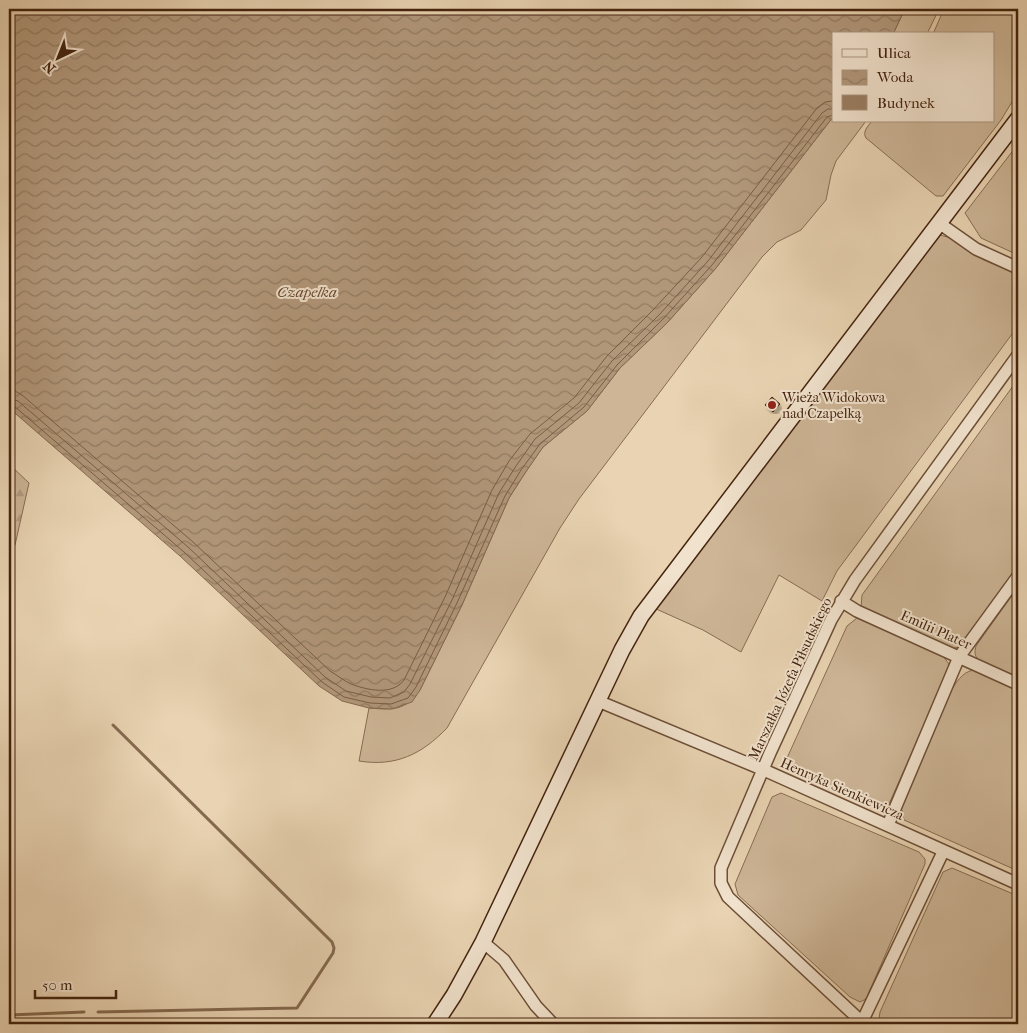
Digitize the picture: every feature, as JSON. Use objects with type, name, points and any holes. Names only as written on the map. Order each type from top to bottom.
[{"type":"street","points":[[436,1024],[483,942],[622,650],[641,616],[1018,119]]},
{"type":"street","points":[[939,223],[976,249],[1018,268]]},
{"type":"street","name":"Marszałka Józefa Piłsudskiego","points":[[863,1024],[728,897],[721,883],[721,868],[831,620],[841,602],[1018,355]]},
{"type":"street","points":[[888,825],[959,657],[1018,576]]},
{"type":"street","name":"Emilii Plater","points":[[841,602],[1018,684]]},
{"type":"street","name":"Henryka Sienkiewicza","points":[[598,701],[764,770],[888,825],[943,852],[1018,884]]},
{"type":"street","points":[[863,1024],[943,852]]},
{"type":"street","points":[[483,942],[504,960],[536,1006],[553,1024]]},
{"type":"green space","points":[[905,9],[939,9],[928,32],[894,32]]},
{"type":"green space","points":[[944,9],[1018,9],[1018,92],[1001,120],[943,196],[936,196],[865,136],[866,129],[871,122],[994,122],[994,32],[934,32]]},
{"type":"green space","points":[[832,118],[832,122],[865,122],[836,161],[826,200],[801,230],[777,242],[762,257],[579,499],[560,528],[447,728],[428,745],[408,756],[385,762],[359,761],[369,708],[398,708],[409,702],[420,690],[462,605],[509,498],[543,447],[587,411],[620,368],[667,323],[716,268]]},
{"type":"green space","points":[[1018,144],[1018,255],[981,238],[965,213]]},
{"type":"green space","points":[[940,235],[951,238],[984,260],[1018,274],[1018,326],[837,571],[822,601],[779,575],[741,652],[703,630],[654,608],[934,238]]},
{"type":"green space","points":[[1018,379],[1018,571],[963,647],[953,648],[861,608],[862,595]]},
{"type":"green space","points":[[9,464],[29,483],[15,545],[9,553]]},
{"type":"green space","points":[[1018,587],[1018,679],[980,661],[975,652],[976,646]]},
{"type":"green space","points":[[857,618],[943,656],[949,664],[949,669],[889,804],[886,803],[879,807],[874,807],[798,774],[792,770],[787,758],[847,626]]},
{"type":"green space","points":[[973,670],[1018,691],[1018,871],[904,820],[902,810],[899,808],[950,692],[962,676]]},
{"type":"green space","points":[[781,793],[919,852],[925,859],[925,864],[866,999],[860,1002],[850,997],[738,895],[735,884],[772,797]]},
{"type":"green space","points":[[952,868],[1018,896],[1018,1024],[882,1024],[879,1019],[880,1012],[943,872]]},
{"type":"water","name":"Czapelka","points":[[9,9],[905,9],[894,32],[832,32],[832,118],[716,268],[667,323],[620,368],[587,411],[543,447],[509,498],[462,605],[420,690],[412,702],[392,709],[369,708],[342,701],[319,686],[180,556],[9,408]]},
{"type":"building","name":"Wieża Widokowa nad Czapelką","points":[[772,397],[780,404],[773,412],[765,405]]},
{"type":"waterway","points":[[9,662],[11,653]]},
{"type":"waterway","points":[[98,1012],[297,1008],[333,953],[334,948],[332,942],[113,725]]},
{"type":"waterway","points":[[9,1015],[84,1012]]},
{"type":"place","name":"Wieża Widokowa nad Czapelką","points":[[772,405]]}]
